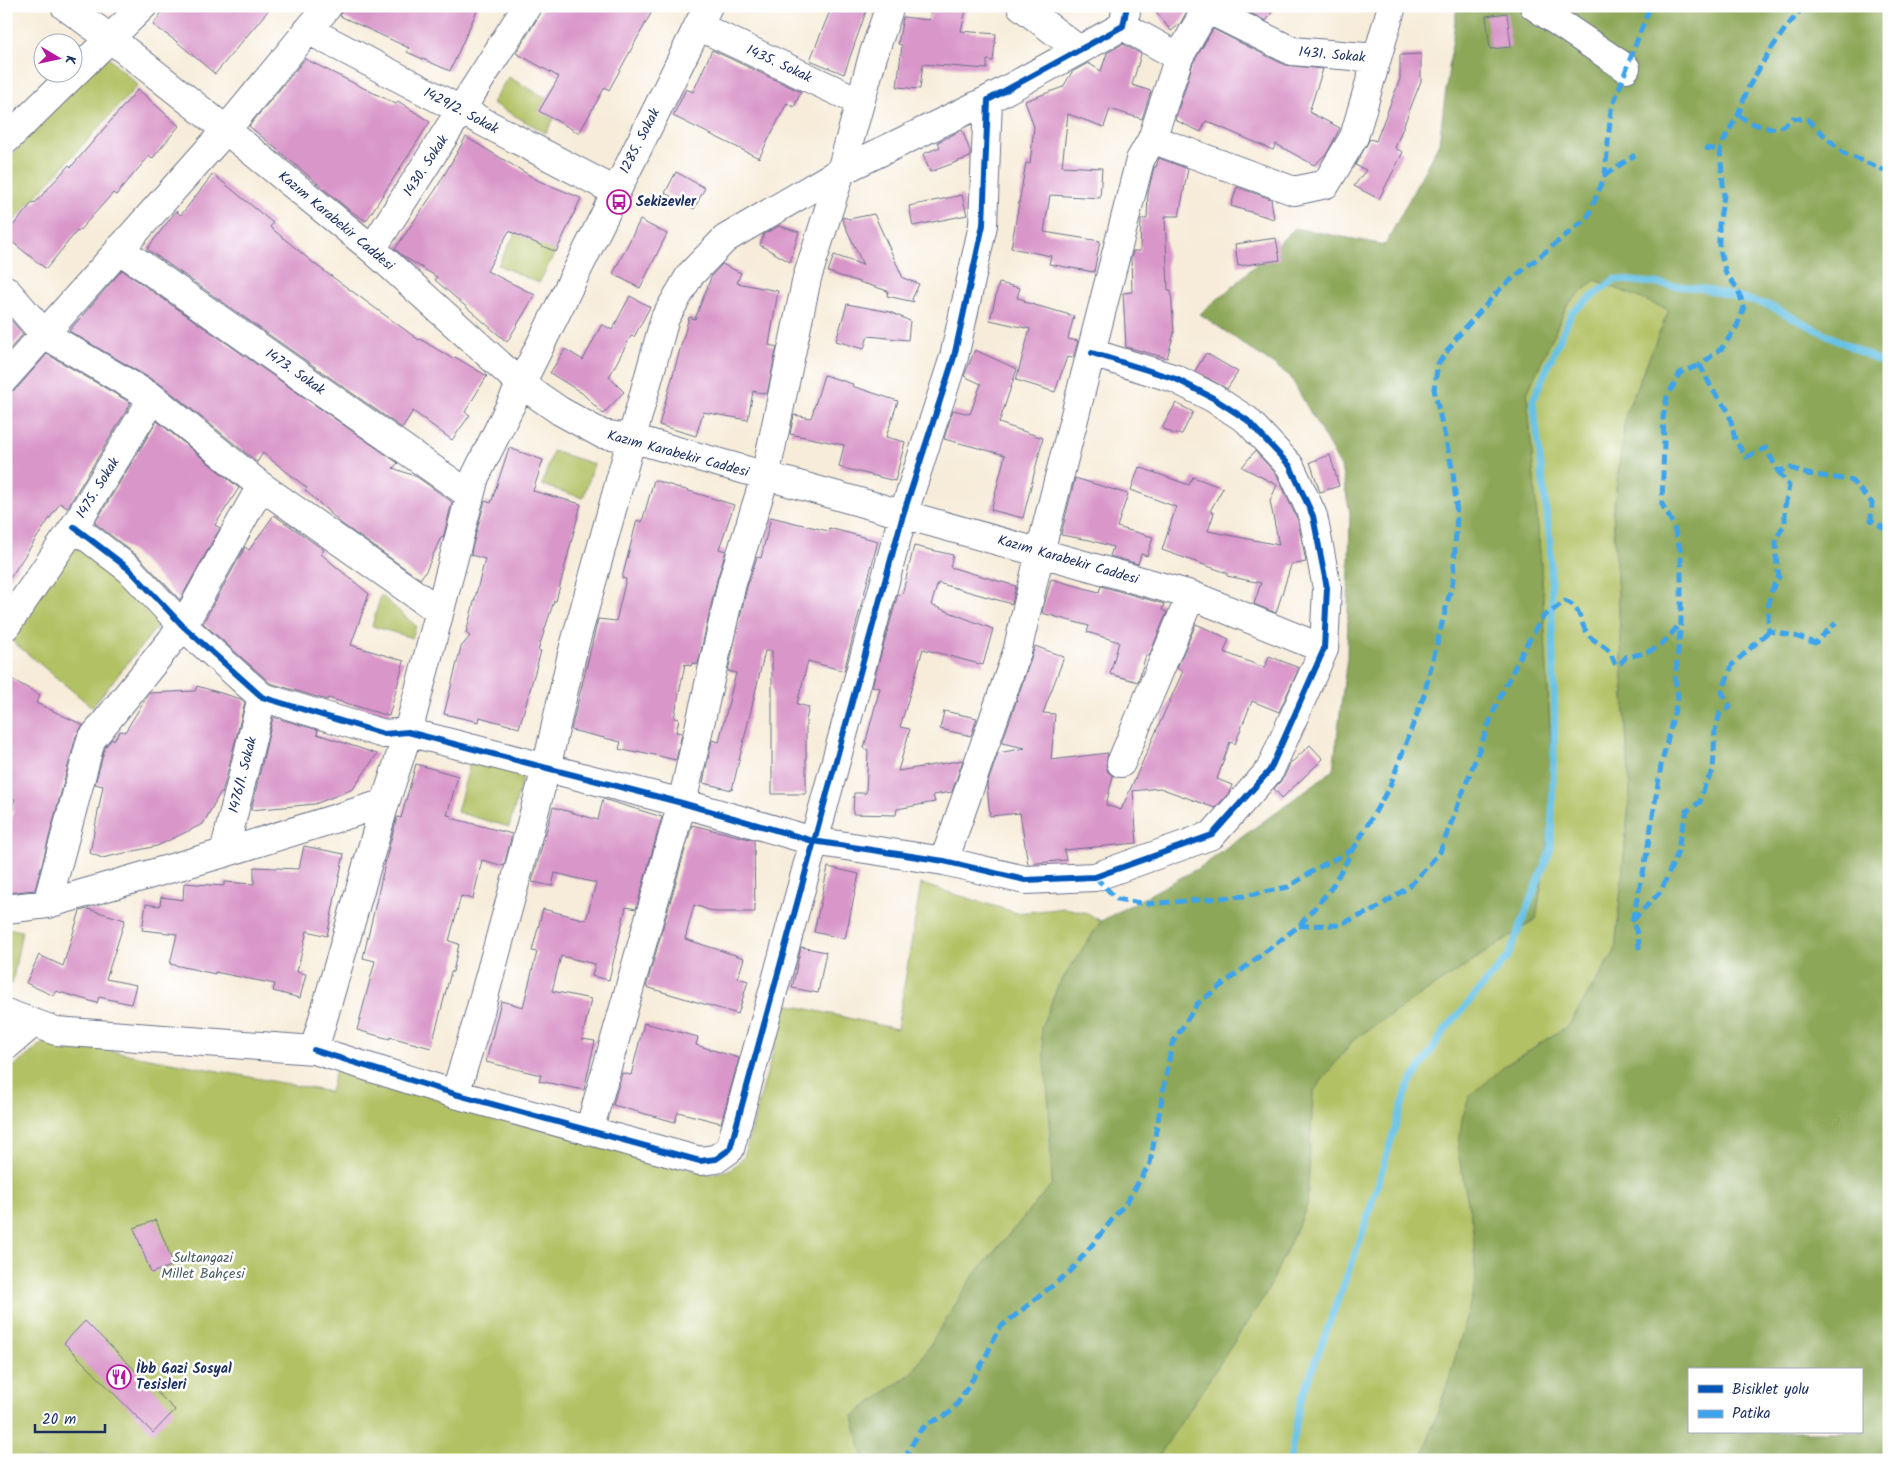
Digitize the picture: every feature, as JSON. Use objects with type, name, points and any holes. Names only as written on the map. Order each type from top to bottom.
[{"type":"street","name":"Kazım Karabekir Caddesi","points":[[65,6],[111,39],[226,130],[372,249],[520,384],[560,411],[602,434],[631,438],[1191,595],[1324,649]]},
{"type":"street","points":[[6,140],[143,6]]},
{"type":"street","points":[[6,377],[226,130],[328,6]]},
{"type":"street","name":"1430. Sokak","points":[[372,249],[527,6]]},
{"type":"street","points":[[589,1132],[682,804],[732,583],[765,477],[807,278],[890,6]]},
{"type":"street","points":[[1021,6],[1079,50]]},
{"type":"street","points":[[1152,139],[1294,191],[1326,184],[1354,137],[1392,6]]},
{"type":"street","points":[[1534,6],[1626,68]]},
{"type":"street","points":[[944,861],[1017,652],[1040,552],[1140,160],[1152,139],[1179,57],[1207,7]]},
{"type":"street","name":"1431. Sokak","points":[[1207,7],[1292,52],[1378,58]]},
{"type":"street","name":"1435. Sokak","points":[[703,16],[860,102]]},
{"type":"street","name":"1285. Sokak","points":[[314,1050],[385,803],[408,732],[475,477],[703,16]]},
{"type":"street","points":[[455,1094],[476,1026],[546,769],[572,654],[665,318],[690,275],[724,239],[841,171],[988,100],[1079,50],[1125,16],[1179,57]]},
{"type":"street","name":"1429/2. Sokak","points":[[308,30],[615,191]]},
{"type":"street","points":[[6,1013],[45,1027],[314,1050],[455,1094],[700,1161],[716,1159],[730,1149],[903,515],[954,357],[983,225],[988,100]]},
{"type":"street","name":"1473. Sokak","points":[[119,249],[470,495]]},
{"type":"street","points":[[6,290],[44,334],[154,398],[261,486],[439,611]]},
{"type":"street","points":[[74,527],[129,569],[183,626],[262,697],[384,734],[408,732],[682,804],[813,841],[944,861],[1026,880],[1095,877],[1212,834],[1270,770],[1324,649],[1327,588],[1313,516],[1290,466],[1247,420],[1213,398],[1176,379],[1092,353]]},
{"type":"street","name":"1475. Sokak","points":[[6,626],[74,527],[154,398]]},
{"type":"street","points":[[47,904],[91,740],[183,626],[261,486]]},
{"type":"street","points":[[1121,763],[1191,595]]},
{"type":"street","name":"1476/1. Sokak","points":[[224,853],[262,697]]},
{"type":"street","points":[[6,909],[47,904],[224,853],[385,803]]},
{"type":"street","points":[[6,1046],[45,1027]]},
{"type":"green space","points":[[1457,6],[1889,6],[1889,1460],[1421,1460],[1449,1380],[1476,1283],[1473,1227],[1458,1153],[1462,1119],[1469,1097],[1506,1065],[1569,1025],[1615,951],[1630,793],[1613,512],[1626,413],[1669,310],[1595,280],[1567,305],[1527,393],[1542,579],[1554,805],[1536,919],[1354,1039],[1313,1092],[1307,1206],[1267,1292],[1156,1460],[864,1460],[853,1416],[913,1372],[972,1278],[1052,1184],[1049,1104],[1041,1028],[1058,986],[1101,921],[1204,865],[1333,770],[1347,657],[1350,513],[1341,467],[1290,376],[1200,314],[1295,228],[1385,245],[1439,143]]},
{"type":"green space","points":[[105,54],[138,85],[6,229],[6,161],[79,82],[82,82],[82,79]]},
{"type":"green space","points":[[508,77],[561,106],[546,133],[492,103]]},
{"type":"green space","points":[[522,221],[556,251],[539,283],[498,265]]},
{"type":"green space","points":[[1595,279],[1669,310],[1626,413],[1613,512],[1630,793],[1615,951],[1569,1025],[1506,1065],[1458,1153],[1473,1227],[1476,1283],[1449,1380],[1421,1460],[1156,1460],[1267,1292],[1307,1206],[1313,1092],[1354,1039],[1536,919],[1554,805],[1542,579],[1527,393],[1567,305]]},
{"type":"green space","points":[[553,451],[594,464],[583,498],[542,485]]},
{"type":"green space","points":[[74,543],[165,617],[92,707],[6,636]]},
{"type":"green space","points":[[381,595],[416,626],[412,638],[372,626]]},
{"type":"green space","points":[[472,756],[525,770],[509,827],[457,812]]},
{"type":"green space","name":"Sultangazi Millet Bahçesi","points":[[921,884],[1017,913],[1065,908],[1087,913],[1101,921],[1058,986],[1041,1028],[1049,1104],[1052,1184],[972,1278],[913,1372],[854,1415],[864,1460],[6,1460],[6,1073],[48,1039],[330,1092],[337,1064],[643,1157],[710,1174],[730,1170],[744,1157],[786,1004],[897,1029]]},
{"type":"green space","points":[[6,928],[22,931],[12,984],[6,983]]},
{"type":"building","points":[[166,6],[272,6],[215,74],[176,41],[153,25]]},
{"type":"building","points":[[343,6],[479,6],[450,71],[407,52],[409,48],[340,16]]},
{"type":"building","points":[[543,6],[655,6],[609,90],[605,87],[579,133],[539,111],[559,77],[516,53]]},
{"type":"building","points":[[832,6],[868,6],[844,74],[810,60]]},
{"type":"building","points":[[932,6],[967,6],[961,31],[996,34],[993,61],[987,60],[987,69],[923,64],[920,89],[897,87],[902,45],[898,44],[903,17],[929,20]]},
{"type":"building","points":[[1152,6],[1190,6],[1180,24],[1171,31]]},
{"type":"building","points":[[1237,6],[1276,6],[1266,21]]},
{"type":"building","points":[[1507,13],[1511,47],[1490,49],[1486,16]]},
{"type":"building","points":[[1213,29],[1285,65],[1323,69],[1309,112],[1340,128],[1327,153],[1314,165],[1276,144],[1273,150],[1206,121],[1201,132],[1175,120],[1193,63]]},
{"type":"building","points":[[1123,44],[1141,54],[1132,85],[1151,91],[1142,119],[1110,109],[1104,127],[1068,114],[1062,166],[1102,168],[1100,198],[1050,195],[1044,232],[1100,241],[1094,272],[1049,264],[1051,256],[1011,248],[1026,163],[1030,164],[1034,127],[1025,101],[1063,87],[1072,72],[1088,63],[1101,71],[1107,53]]},
{"type":"building","points":[[712,50],[801,92],[794,107],[787,103],[759,158],[673,116],[686,89],[693,92]]},
{"type":"building","points":[[1421,54],[1421,81],[1395,148],[1403,152],[1379,199],[1354,186],[1366,170],[1355,165],[1370,139],[1376,141],[1400,79],[1400,55]]},
{"type":"building","points":[[305,59],[396,104],[398,101],[430,122],[366,221],[348,209],[249,126]]},
{"type":"building","points":[[138,89],[179,126],[152,159],[149,156],[116,195],[113,193],[77,231],[46,269],[6,237],[6,234],[33,202],[35,203],[69,165],[71,167]]},
{"type":"building","points":[[962,130],[970,151],[970,157],[930,172],[923,154],[940,147],[938,142]]},
{"type":"building","points":[[466,137],[539,181],[581,198],[556,252],[509,231],[487,271],[535,295],[507,342],[435,280],[437,277],[395,249],[436,189]]},
{"type":"building","points":[[1159,158],[1188,169],[1179,216],[1165,216],[1168,290],[1171,290],[1174,333],[1167,358],[1126,347],[1123,293],[1132,292],[1131,258],[1133,251],[1140,251],[1141,219],[1147,219],[1148,193],[1154,167],[1156,167]]},
{"type":"building","points":[[676,172],[705,188],[694,209],[665,193]]},
{"type":"building","points":[[213,174],[273,223],[270,227],[316,265],[419,340],[453,359],[455,357],[487,376],[465,412],[470,415],[452,440],[413,411],[402,428],[147,249],[176,211],[181,215]]},
{"type":"building","points":[[1237,187],[1271,199],[1274,219],[1231,206]]},
{"type":"building","points":[[962,195],[967,215],[913,226],[909,206]]},
{"type":"building","points":[[874,214],[903,278],[919,284],[912,299],[914,302],[887,296],[888,291],[828,272],[834,255],[863,265],[842,219],[843,217],[849,219]]},
{"type":"building","points":[[640,220],[667,234],[640,288],[613,274]]},
{"type":"building","points":[[779,226],[799,232],[790,262],[760,245],[764,234]]},
{"type":"building","points":[[1276,238],[1280,260],[1238,266],[1235,244]]},
{"type":"building","points":[[722,264],[741,273],[737,283],[778,291],[769,345],[777,347],[767,394],[753,391],[748,420],[703,412],[696,436],[659,425],[689,317],[695,319],[712,275]]},
{"type":"building","points":[[122,270],[398,463],[393,468],[417,477],[452,502],[443,538],[441,537],[426,571],[420,579],[342,524],[305,490],[307,488],[263,453],[257,462],[163,386],[69,331]]},
{"type":"building","points":[[999,283],[1020,288],[1017,298],[1025,300],[1024,302],[1074,316],[1068,339],[1078,341],[1073,358],[1067,357],[1055,392],[1016,380],[1030,329],[990,320]]},
{"type":"building","points":[[630,296],[650,307],[634,337],[631,336],[609,377],[624,392],[603,414],[582,393],[550,373],[565,349],[583,360],[602,324],[612,330]]},
{"type":"building","points":[[847,304],[890,312],[910,321],[908,340],[868,336],[864,349],[836,341]]},
{"type":"building","points":[[6,314],[23,334],[6,353]]},
{"type":"building","points":[[975,350],[1017,369],[999,423],[1043,438],[1023,518],[991,510],[1005,455],[944,439],[953,410],[970,414],[981,384],[964,376]]},
{"type":"building","points":[[1206,353],[1238,372],[1227,389],[1195,371]]},
{"type":"building","points":[[47,354],[131,403],[67,508],[60,503],[6,584],[6,392],[11,392],[18,387]]},
{"type":"building","points":[[824,375],[898,401],[886,437],[905,442],[895,481],[839,467],[844,445],[790,434],[794,415],[811,418]]},
{"type":"building","points":[[1176,403],[1193,412],[1182,434],[1174,434],[1162,428]]},
{"type":"building","points":[[157,421],[239,488],[215,525],[220,528],[180,600],[140,558],[95,523]]},
{"type":"building","points":[[509,448],[543,460],[533,491],[581,504],[556,601],[554,601],[538,650],[541,651],[519,728],[480,717],[479,722],[444,714],[461,647],[470,636],[466,633],[485,559],[471,555],[472,548],[485,501],[491,503]]},
{"type":"building","points":[[1255,451],[1277,475],[1298,521],[1306,562],[1291,565],[1276,613],[1254,604],[1261,583],[1227,576],[1227,573],[1162,550],[1176,507],[1131,490],[1139,467],[1189,485],[1193,477],[1223,488],[1210,511],[1214,513],[1208,531],[1279,545],[1270,501],[1277,485],[1242,467]]},
{"type":"building","points":[[1330,455],[1339,486],[1320,492],[1310,462]]},
{"type":"building","points":[[1075,478],[1128,494],[1117,527],[1153,537],[1147,556],[1141,554],[1138,564],[1110,556],[1113,547],[1090,540],[1061,535]]},
{"type":"building","points":[[654,480],[734,505],[719,549],[726,551],[717,579],[698,664],[692,663],[691,666],[685,664],[674,718],[679,719],[676,732],[682,733],[676,760],[619,749],[621,742],[571,730],[598,619],[616,621],[626,579],[622,578],[637,520],[642,522]]},
{"type":"building","points":[[274,515],[324,550],[321,554],[369,594],[351,645],[404,661],[389,716],[270,683],[203,623],[245,547],[249,550]]},
{"type":"building","points":[[771,517],[828,531],[829,528],[878,541],[844,671],[808,661],[797,704],[809,707],[806,720],[806,794],[772,794],[772,651],[765,651],[732,790],[703,783],[712,740],[719,742],[736,673],[728,671],[747,587],[757,557],[761,558]]},
{"type":"building","points":[[914,546],[953,555],[950,567],[1016,586],[1012,604],[938,583],[931,605],[993,629],[983,665],[923,649],[900,727],[910,729],[898,771],[963,760],[952,792],[933,795],[935,802],[897,809],[896,815],[853,814],[854,793],[866,793],[868,750],[864,748],[880,688],[872,686],[898,594],[902,595]]},
{"type":"building","points":[[1051,579],[1099,592],[1101,586],[1164,604],[1162,610],[1167,612],[1149,656],[1146,655],[1138,682],[1110,674],[1119,642],[1087,632],[1089,626],[1042,613]]},
{"type":"building","points":[[1196,624],[1229,639],[1224,652],[1265,668],[1269,656],[1299,668],[1279,712],[1252,701],[1235,744],[1230,742],[1217,779],[1232,785],[1229,793],[1215,808],[1160,788],[1133,791],[1137,843],[1064,850],[1066,860],[1028,864],[1020,813],[990,816],[987,785],[998,753],[1025,748],[1002,743],[1035,646],[1064,657],[1043,713],[1055,714],[1051,760],[1108,753],[1106,765],[1108,772],[1113,776],[1106,805],[1121,810],[1183,671],[1177,668]]},
{"type":"building","points":[[6,676],[40,695],[36,703],[83,725],[76,736],[35,890],[6,893],[6,836],[15,799],[6,797]]},
{"type":"building","points":[[197,686],[241,699],[245,702],[222,794],[220,793],[203,824],[157,846],[102,858],[90,853],[103,786],[95,784],[105,747],[112,739],[114,740],[120,731],[125,732],[149,693],[195,691]]},
{"type":"building","points":[[944,711],[977,718],[971,736],[940,729]]},
{"type":"building","points":[[273,717],[318,730],[317,734],[377,754],[353,789],[315,804],[251,810]]},
{"type":"building","points":[[1310,745],[1323,759],[1282,798],[1274,789],[1284,777],[1290,764]]},
{"type":"building","points":[[416,764],[458,776],[447,815],[452,816],[451,818],[512,834],[504,866],[482,860],[473,899],[461,896],[449,941],[459,944],[431,1048],[357,1030],[375,961],[363,958],[397,817],[401,818]]},
{"type":"building","points":[[603,799],[662,817],[636,909],[626,907],[609,980],[592,976],[595,964],[561,956],[552,991],[591,999],[582,1039],[595,1041],[584,1090],[539,1081],[541,1075],[486,1062],[501,1001],[523,1007],[537,952],[532,951],[543,909],[586,920],[596,883],[555,873],[552,886],[532,882],[553,807],[598,820]]},
{"type":"building","points":[[692,825],[754,840],[755,912],[715,912],[694,905],[685,939],[744,958],[738,978],[748,981],[738,1014],[646,987]]},
{"type":"building","points":[[304,846],[344,854],[327,936],[307,931],[297,972],[306,974],[300,998],[273,991],[275,984],[170,964],[177,934],[142,930],[146,904],[160,906],[161,897],[183,900],[184,883],[224,886],[224,882],[254,884],[254,867],[299,869]]},
{"type":"building","points":[[828,867],[859,874],[845,939],[814,932]]},
{"type":"building","points":[[88,909],[125,920],[106,979],[136,985],[131,1004],[99,997],[97,1003],[56,991],[54,996],[26,983],[39,955],[63,966],[80,911]]},
{"type":"building","points":[[801,947],[826,952],[818,993],[792,988]]},
{"type":"building","points":[[644,1023],[698,1037],[696,1045],[739,1058],[721,1123],[678,1112],[675,1122],[613,1105],[622,1073],[631,1075]]},
{"type":"building","points":[[156,1220],[174,1265],[151,1273],[134,1228]]},
{"type":"building","name":"İbb Gazi Sosyal Tesisleri","points":[[85,1321],[175,1410],[153,1433],[64,1343]]},
{"type":"waterway","points":[[1290,1460],[1300,1403],[1362,1235],[1408,1086],[1445,1030],[1508,957],[1551,849],[1555,717],[1550,540],[1533,400],[1572,312],[1615,279],[1705,289],[1768,305],[1889,366]]},
{"type":"marked path","points":[[908,1460],[908,1452],[919,1432],[928,1423],[952,1411],[959,1401],[985,1359],[998,1329],[1071,1271],[1128,1200],[1150,1163],[1172,1044],[1197,1004],[1299,926],[1330,890],[1390,786],[1424,695],[1453,580],[1457,516],[1453,472],[1434,389],[1438,364],[1458,336],[1501,288],[1588,217],[1605,175],[1611,110],[1650,6]]},
{"type":"marked path","points":[[1804,6],[1767,55],[1748,88],[1738,115],[1720,150],[1724,195],[1719,224],[1719,246],[1726,274],[1738,289],[1744,308],[1737,326],[1722,348],[1700,365],[1712,389],[1729,412],[1735,440],[1746,457],[1766,448],[1778,471],[1791,468],[1807,474],[1851,480],[1872,503],[1871,520],[1889,531]]},
{"type":"marked path","points":[[1738,115],[1752,123],[1774,129],[1785,125],[1793,118],[1808,120],[1843,153],[1889,172]]},
{"type":"marked path","points":[[1705,148],[1720,150]]},
{"type":"marked path","points":[[1605,175],[1635,155]]},
{"type":"marked path","points":[[1632,921],[1645,864],[1661,766],[1678,697],[1675,679],[1681,622],[1681,552],[1673,524],[1662,504],[1663,418],[1667,397],[1680,373],[1700,365]]},
{"type":"marked path","points":[[1778,471],[1789,486],[1785,506],[1785,523],[1776,539],[1779,577],[1770,596],[1769,631],[1795,636],[1815,643],[1836,623]]},
{"type":"marked path","points":[[1299,926],[1338,925],[1374,910],[1410,886],[1440,852],[1497,703],[1524,649],[1543,617],[1565,601],[1570,604],[1577,610],[1587,633],[1609,651],[1616,665],[1621,663],[1626,657],[1645,653],[1658,647],[1681,622]]},
{"type":"marked path","points":[[1639,949],[1638,935],[1632,921],[1661,891],[1678,852],[1687,811],[1700,802],[1705,784],[1713,771],[1715,731],[1720,713],[1730,707],[1722,692],[1732,665],[1769,631]]},
{"type":"marked path","points":[[1095,877],[1117,899],[1147,904],[1245,896],[1288,887],[1321,866],[1352,850]]},
{"type":"cycle path","points":[[314,1050],[455,1094],[700,1161],[716,1159],[730,1149],[903,515],[954,357],[983,225],[988,100],[1123,26],[1127,6]]},
{"type":"cycle path","points":[[74,527],[129,569],[183,626],[262,697],[384,734],[408,732],[682,803],[813,841],[944,861],[1025,880],[1095,877],[1212,835],[1270,770],[1324,649],[1327,588],[1313,516],[1290,466],[1247,420],[1213,398],[1176,379],[1092,353]]},
{"type":"place","name":"Sekizevler","points":[[619,202]]},
{"type":"place","name":"İbb Gazi Sosyal Tesisleri","points":[[119,1377]]}]
